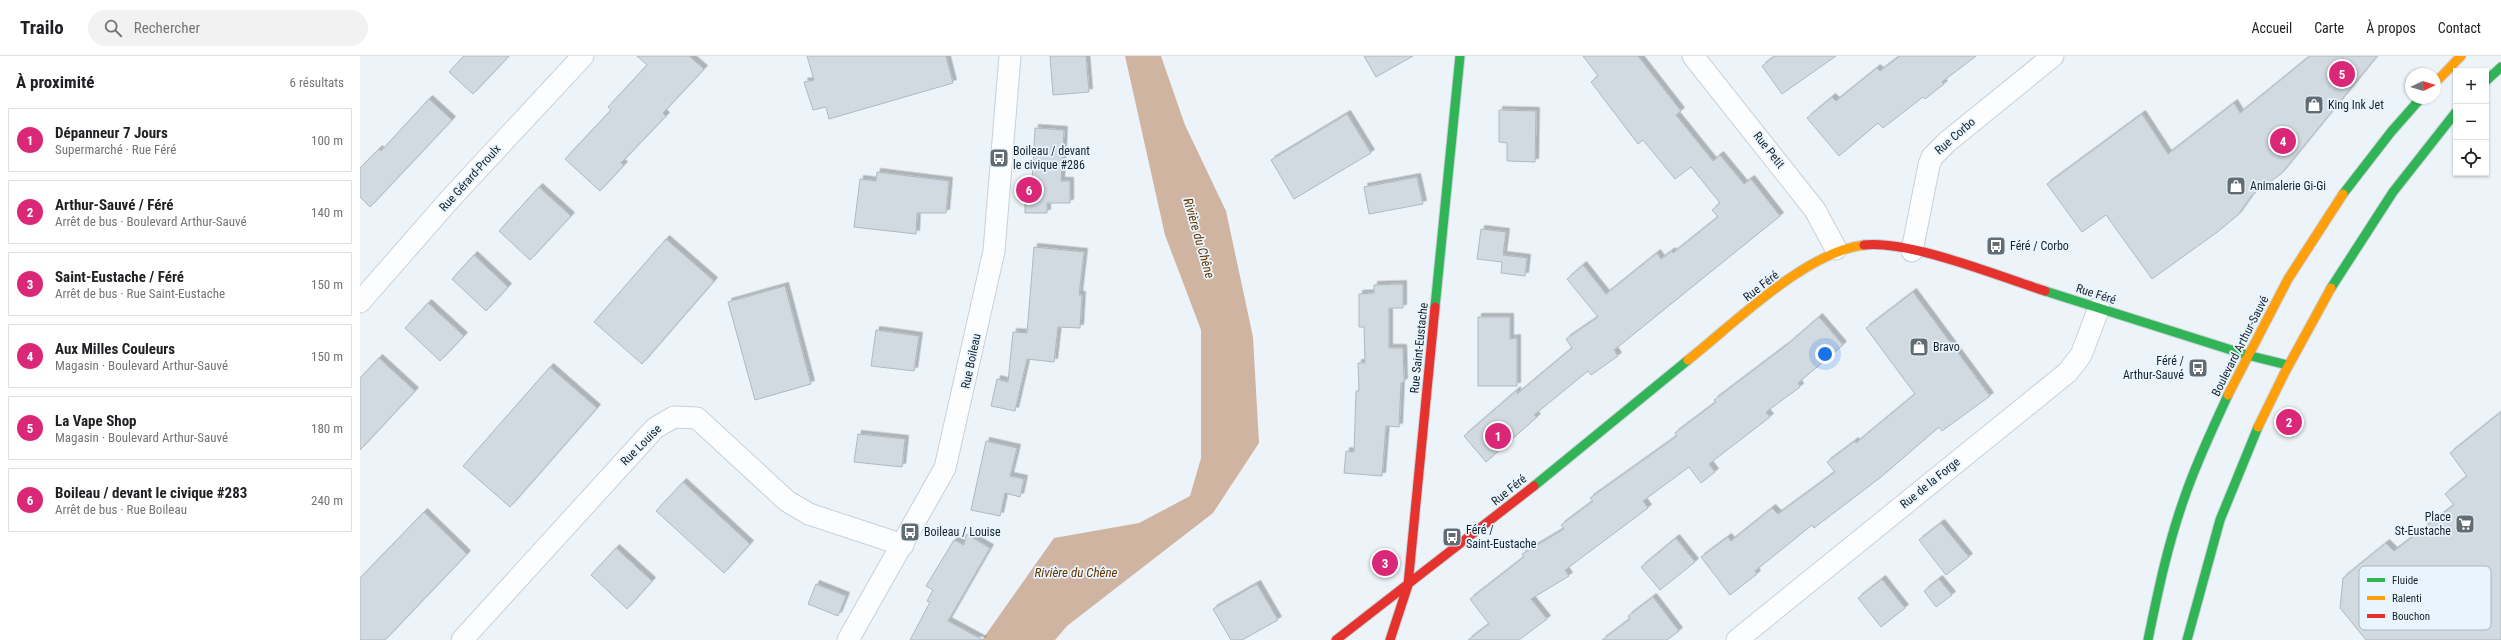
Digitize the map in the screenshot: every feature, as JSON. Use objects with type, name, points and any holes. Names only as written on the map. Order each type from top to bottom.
[{"type":"street","name":"Rue Gérard-Proulx","points":[[360,302],[451,198],[583,56]]},
{"type":"street","name":"Rue Boileau","points":[[848,640],[945,468],[957,422],[994,251],[1010,56]]},
{"type":"street","name":"Rue Saint-Eustache","points":[[1390,640],[1408,585],[1460,56]]},
{"type":"street","name":"Rue Corbo","points":[[1912,250],[1932,157],[1947,142],[2053,56]]},
{"type":"street","points":[[2441,77],[2461,56]]},
{"type":"street","name":"Rue Petit","points":[[1699,58],[1815,210],[1836,249]]},
{"type":"street","points":[[2489,78],[2501,67]]},
{"type":"street","name":"Boulevard Arthur-Sauvé","points":[[2148,640],[2180,511],[2210,433],[2247,355],[2303,253],[2331,209],[2378,148],[2417,104]]},
{"type":"street","points":[[2187,640],[2205,568],[2228,496],[2250,439],[2287,365],[2333,281],[2373,217],[2400,180],[2453,116]]},
{"type":"street","name":"Rue Féré","points":[[1336,640],[1408,585],[1781,285],[1836,249],[1867,244],[1912,250],[2247,355],[2287,365]]},
{"type":"street","name":"Rue de la Forge","points":[[1737,640],[2068,372],[2081,355],[2099,308]]},
{"type":"street","name":"Rue Louise","points":[[462,640],[655,428],[674,417],[697,418],[787,501],[809,514],[902,545]]},
{"type":"water","name":"Rivière du Chêne","points":[[1125,56],[1161,56],[1185,125],[1226,211],[1253,337],[1259,443],[1213,513],[1067,626],[1055,640],[982,640],[1054,538],[1139,523],[1190,496],[1201,458],[1201,330],[1165,235]]},
{"type":"building","points":[[464,56],[509,56],[473,94],[449,72]]},
{"type":"building","points":[[637,56],[689,56],[704,69],[663,113],[666,116],[621,163],[624,165],[600,191],[565,159],[611,110],[608,107],[647,65]]},
{"type":"building","points":[[807,56],[946,56],[953,83],[829,119],[826,107],[813,110],[804,82],[814,80]]},
{"type":"building","points":[[1050,56],[1086,56],[1089,92],[1053,95]]},
{"type":"building","points":[[1364,56],[1413,56],[1376,77]]},
{"type":"building","points":[[1583,56],[1638,56],[1681,111],[1676,115],[1713,161],[1720,155],[1744,184],[1751,179],[1780,216],[1614,350],[1618,356],[1591,375],[1588,371],[1534,415],[1537,417],[1486,462],[1464,436],[1517,390],[1517,394],[1572,348],[1566,339],[1598,317],[1567,279],[1583,265],[1606,294],[1657,253],[1661,259],[1672,251],[1673,253],[1718,217],[1712,210],[1720,203],[1691,167],[1675,179],[1643,140],[1638,144],[1591,82],[1598,76]]},
{"type":"building","points":[[1775,56],[1836,56],[1782,94],[1762,66]]},
{"type":"building","points":[[1900,56],[1976,56],[1942,82],[1944,84],[1925,99],[1923,97],[1883,128],[1878,123],[1839,156],[1807,118],[1832,97],[1836,101],[1877,68],[1880,71]]},
{"type":"building","points":[[2310,56],[2377,56],[2281,174],[2252,195],[2238,215],[2216,233],[2152,279],[2106,215],[2082,232],[2047,184],[2142,114],[2168,154],[2234,103],[2240,113]]},
{"type":"building","points":[[429,99],[452,120],[370,207],[360,197],[360,168],[379,149],[381,151]]},
{"type":"building","points":[[1499,110],[1536,111],[1535,162],[1507,161],[1507,143],[1499,142]]},
{"type":"building","points":[[1347,114],[1371,153],[1294,199],[1271,160]]},
{"type":"building","points":[[1035,128],[1064,130],[1061,181],[1070,181],[1070,203],[1047,203],[1047,213],[1025,213],[1025,181],[1032,181]]},
{"type":"building","points":[[877,172],[949,181],[946,213],[917,213],[916,234],[854,227],[860,179],[876,181]]},
{"type":"building","points":[[1417,177],[1423,204],[1369,214],[1364,187]]},
{"type":"building","points":[[539,187],[571,216],[530,260],[499,231]]},
{"type":"building","points":[[1481,229],[1506,232],[1503,255],[1527,258],[1525,276],[1501,273],[1502,262],[1477,259]]},
{"type":"building","points":[[666,239],[714,281],[642,364],[594,322]]},
{"type":"building","points":[[1034,247],[1084,252],[1079,295],[1082,295],[1080,328],[1058,327],[1054,362],[1027,359],[1015,411],[991,406],[997,379],[1008,382],[1013,332],[1027,333]]},
{"type":"building","points":[[474,255],[508,287],[486,311],[452,279]]},
{"type":"building","points":[[1403,284],[1403,308],[1389,308],[1389,348],[1403,348],[1404,382],[1401,383],[1399,427],[1386,426],[1382,476],[1344,473],[1346,451],[1354,452],[1356,391],[1359,391],[1358,363],[1365,363],[1364,327],[1359,327],[1359,294],[1374,293],[1374,285]]},
{"type":"building","points":[[785,286],[811,384],[755,400],[728,302]]},
{"type":"building","points":[[1913,292],[1990,396],[1942,431],[1939,427],[1881,477],[1814,528],[1812,525],[1755,571],[1757,574],[1730,595],[1701,557],[1728,537],[1731,541],[1772,508],[1778,514],[1835,472],[1827,462],[1855,441],[1856,443],[1915,394],[1866,328]]},
{"type":"building","points":[[428,303],[464,336],[440,361],[405,328]]},
{"type":"building","points":[[1478,317],[1510,317],[1510,339],[1517,338],[1517,386],[1478,386]]},
{"type":"building","points":[[1819,317],[1843,345],[1798,383],[1800,387],[1766,412],[1770,417],[1709,464],[1715,472],[1701,483],[1689,467],[1643,501],[1648,508],[1565,570],[1569,576],[1531,599],[1547,619],[1519,640],[1468,640],[1489,624],[1470,599],[1524,557],[1522,554],[1564,529],[1561,525],[1593,501],[1590,498],[1677,436],[1675,433],[1716,402],[1714,400],[1788,344]]},
{"type":"building","points":[[876,330],[919,336],[914,371],[871,366]]},
{"type":"building","points":[[379,358],[415,391],[360,450],[360,378]]},
{"type":"building","points":[[550,367],[597,408],[510,507],[463,466]]},
{"type":"building","points":[[2501,412],[2501,640],[2366,640],[2340,608],[2343,578],[2386,543],[2394,551],[2454,505],[2445,494],[2467,476],[2450,453]]},
{"type":"building","points":[[858,434],[905,439],[902,467],[854,462]]},
{"type":"building","points":[[986,441],[1017,448],[1010,476],[1024,479],[1020,497],[1005,493],[1000,516],[971,510]]},
{"type":"building","points":[[683,482],[750,544],[724,573],[656,511]]},
{"type":"building","points":[[424,512],[467,554],[385,640],[360,640],[360,578]]},
{"type":"building","points":[[1941,523],[1969,557],[1946,575],[1919,540]]},
{"type":"building","points":[[966,534],[990,548],[948,621],[983,640],[910,640],[930,602],[927,601],[933,590],[926,586],[954,540],[964,545]]},
{"type":"building","points":[[1676,538],[1695,562],[1660,590],[1641,567]]},
{"type":"building","points":[[616,548],[652,581],[627,609],[591,575]]},
{"type":"building","points":[[1882,579],[1905,608],[1881,627],[1858,598]]},
{"type":"building","points":[[1939,579],[1952,595],[1936,607],[1924,591]]},
{"type":"building","points":[[816,584],[846,596],[838,616],[808,604]]},
{"type":"building","points":[[1257,584],[1278,620],[1242,640],[1231,640],[1213,609]]},
{"type":"building","points":[[1653,597],[1679,631],[1667,640],[1602,640],[1630,619],[1628,616]]},
{"type":"traffic: fast","points":[[1435,307],[1460,56]]},
{"type":"traffic: fast","points":[[2489,78],[2501,67]]},
{"type":"traffic: fast","points":[[2343,194],[2391,132],[2416,104]]},
{"type":"traffic: fast","points":[[2331,288],[2393,192],[2453,116]]},
{"type":"traffic: fast","points":[[2045,291],[2247,355],[2287,365]]},
{"type":"traffic: fast","points":[[1534,486],[1688,360]]},
{"type":"traffic: fast","points":[[2148,640],[2173,531],[2200,457],[2228,395]]},
{"type":"traffic: fast","points":[[2187,640],[2220,520],[2258,427]]},
{"type":"traffic: slow","points":[[2441,77],[2461,56]]},
{"type":"traffic: slow","points":[[2228,395],[2288,279],[2343,194]]},
{"type":"traffic: slow","points":[[1688,360],[1749,309],[1795,275],[1818,261],[1841,250],[1864,245]]},
{"type":"traffic: slow","points":[[2258,427],[2285,372],[2331,288]]},
{"type":"traffic: jam","points":[[1864,245],[1883,245],[1929,253],[2045,291]]},
{"type":"traffic: jam","points":[[1390,640],[1408,585],[1435,307]]},
{"type":"traffic: jam","points":[[1336,640],[1534,486]]},
{"type":"place","name":"La Vape Shop","points":[[2342,74]]},
{"type":"place","name":"King Ink Jet","points":[[2314,105]]},
{"type":"place","name":"Aux Milles Couleurs","points":[[2283,141]]},
{"type":"place","name":"Boileau / devant le civique #286","points":[[999,158]]},
{"type":"place","name":"Animalerie Gi-Gi","points":[[2236,186]]},
{"type":"place","name":"Boileau / devant le civique #283","points":[[1029,190]]},
{"type":"place","name":"Féré / Corbo","points":[[1996,246]]},
{"type":"place","name":"Bravo","points":[[1919,347]]},
{"type":"place","name":"Féré / Arthur-Sauvé","points":[[2198,368]]},
{"type":"place","name":"Arthur-Sauvé / Féré","points":[[2289,422]]},
{"type":"place","name":"Dépanneur 7 Jours","points":[[1498,436]]},
{"type":"place","name":"Place St-Eustache","points":[[2465,524]]},
{"type":"place","name":"Boileau / Louise","points":[[910,532]]},
{"type":"place","name":"Féré / Saint-Eustache","points":[[1452,537]]},
{"type":"place","name":"Saint-Eustache / Féré","points":[[1385,563]]}]
